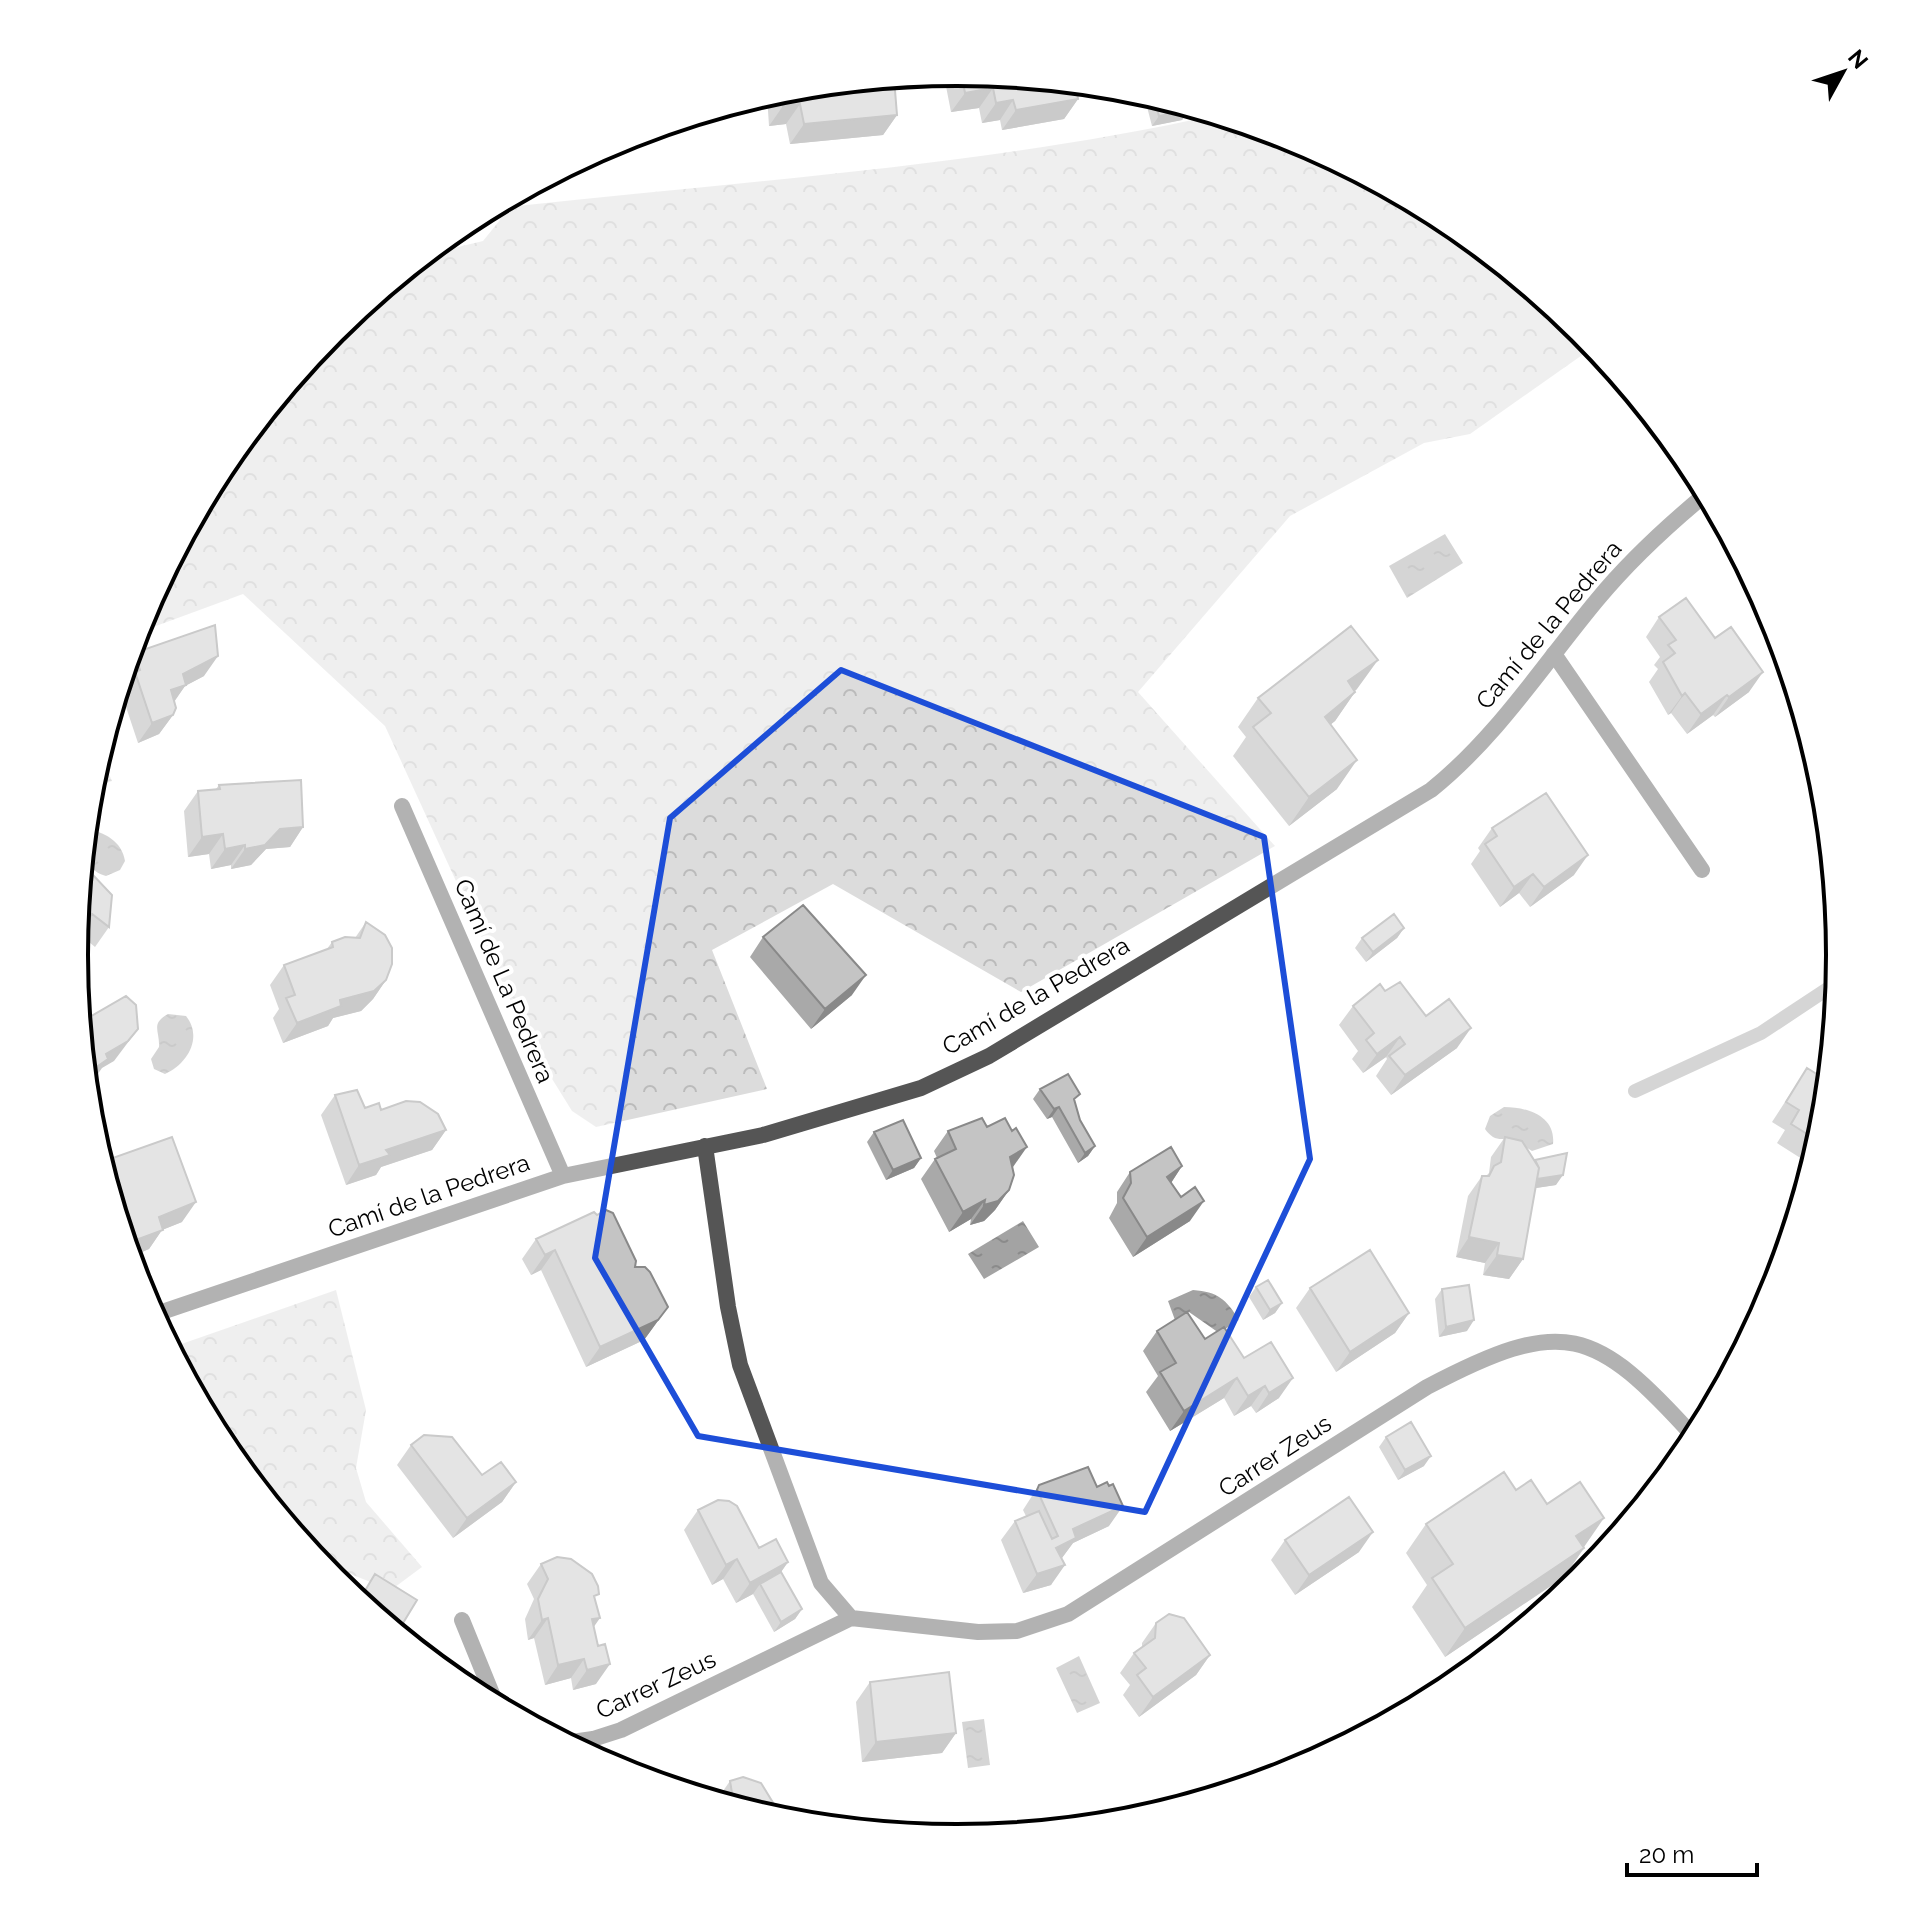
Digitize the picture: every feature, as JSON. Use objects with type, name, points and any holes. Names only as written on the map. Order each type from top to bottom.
[{"type":"street","name":"Camí de la Pedrera","points":[[165,1311],[563,1176],[763,1135],[921,1088],[1014,1042],[1431,790],[1479,745],[1640,553],[1698,501]]},
{"type":"street","points":[[1554,654],[1702,870]]},
{"type":"street","name":"Camí de La Pedrera","points":[[402,806],[563,1176]]},
{"type":"street","points":[[705,1146],[728,1307],[740,1365],[821,1583],[851,1618]]},
{"type":"street","name":"Carrer Zeus","points":[[584,1740],[621,1730],[851,1618],[978,1632],[1017,1631],[1068,1614],[1427,1387],[1490,1354],[1526,1342],[1552,1341],[1597,1349],[1652,1391],[1687,1429]]},
{"type":"street","points":[[462,1620],[490,1688]]},
{"type":"highlighted area","points":[[841,670],[1264,837],[1310,1159],[1145,1512],[698,1436],[595,1258],[670,818]]},
{"type":"green space","points":[[1194,119],[1290,152],[1342,176],[1392,202],[1487,266],[1531,302],[1584,354],[1470,434],[1424,443],[1290,516],[1138,692],[1275,846],[1021,992],[833,884],[712,950],[767,1089],[596,1127],[572,1111],[531,1045],[385,726],[243,594],[152,627],[204,521],[268,426],[343,341],[428,266],[453,248],[483,241],[500,217],[516,206],[860,171],[1128,133]]},
{"type":"green space","points":[[336,1290],[366,1410],[356,1468],[366,1502],[422,1567],[391,1590],[345,1572],[268,1485],[204,1390],[180,1344]]},
{"type":"water","points":[[1445,534],[1463,563],[1407,598],[1389,566]]},
{"type":"water","points":[[97,831],[116,843],[125,861],[120,870],[106,876],[93,869]]},
{"type":"water","points":[[168,1014],[186,1016],[191,1024],[193,1041],[186,1057],[165,1074],[154,1069],[151,1059],[159,1047],[159,1021]]},
{"type":"water","points":[[1504,1107],[1530,1111],[1545,1120],[1553,1134],[1553,1144],[1532,1151],[1511,1138],[1500,1139],[1491,1135],[1485,1129],[1490,1116]]},
{"type":"water","points":[[1023,1221],[1039,1247],[984,1279],[968,1254]]},
{"type":"water","points":[[1193,1290],[1220,1298],[1239,1320],[1219,1333],[1189,1312],[1175,1320],[1168,1301]]},
{"type":"water","points":[[1079,1656],[1100,1703],[1077,1713],[1056,1668]]},
{"type":"water","points":[[984,1719],[990,1765],[968,1768],[962,1722]]},
{"type":"building","points":[[964,86],[1014,88],[1071,93],[1077,94],[1078,99],[1016,110],[1013,100],[996,103],[993,88],[965,93]]},
{"type":"building","points":[[895,89],[897,115],[804,124],[800,104],[783,106],[844,93]]},
{"type":"building","points":[[1158,110],[1172,113],[1159,116]]},
{"type":"building","points":[[1686,598],[1715,638],[1731,627],[1763,672],[1701,714],[1685,693],[1682,696],[1663,662],[1675,653],[1668,645],[1676,640],[1659,617]]},
{"type":"building","points":[[215,625],[218,656],[183,674],[186,685],[171,690],[176,708],[173,715],[152,723],[135,673],[140,670],[138,665],[144,650]]},
{"type":"building","points":[[1351,626],[1378,660],[1348,681],[1355,692],[1325,717],[1357,760],[1309,797],[1253,727],[1271,713],[1258,698]]},
{"type":"building","points":[[301,780],[303,827],[280,829],[265,845],[245,849],[245,845],[225,849],[223,834],[202,837],[198,791],[220,789],[219,785]]},
{"type":"building","points":[[1546,793],[1588,855],[1544,887],[1533,874],[1514,887],[1485,844],[1497,836],[1492,828]]},
{"type":"building","points":[[92,874],[112,895],[109,927],[92,914],[89,918]]},
{"type":"building","points":[[803,905],[866,975],[825,1009],[763,937]]},
{"type":"building","points":[[1394,914],[1404,928],[1373,952],[1362,938]]},
{"type":"building","points":[[366,922],[385,935],[392,948],[392,964],[386,980],[374,991],[340,1000],[341,1006],[297,1023],[286,998],[295,995],[284,965],[333,947],[332,942],[345,937],[360,938]]},
{"type":"building","points":[[1400,982],[1426,1016],[1449,999],[1471,1028],[1405,1075],[1389,1056],[1405,1044],[1400,1037],[1377,1054],[1366,1040],[1374,1033],[1353,1006],[1380,984],[1385,991]]},
{"type":"building","points":[[126,996],[136,1005],[138,1029],[128,1041],[106,1054],[108,1059],[95,1069],[90,1017]]},
{"type":"building","points":[[1807,1068],[1819,1075],[1808,1134],[1791,1124],[1799,1110],[1786,1102]]},
{"type":"building","points":[[1068,1074],[1080,1094],[1074,1099],[1080,1120],[1095,1146],[1085,1153],[1059,1107],[1054,1109],[1040,1089]]},
{"type":"building","points":[[357,1090],[365,1108],[379,1103],[381,1110],[406,1101],[420,1102],[438,1114],[446,1130],[386,1150],[390,1155],[359,1165],[335,1095]]},
{"type":"building","points":[[982,1118],[987,1127],[1005,1118],[1012,1131],[1016,1128],[1027,1147],[1010,1157],[1014,1175],[1009,1190],[998,1201],[984,1205],[985,1200],[963,1212],[935,1159],[956,1149],[948,1131]]},
{"type":"building","points":[[903,1120],[921,1158],[893,1170],[874,1132]]},
{"type":"building","points":[[172,1137],[196,1202],[159,1217],[163,1230],[136,1240],[113,1158]]},
{"type":"building","points":[[1505,1137],[1522,1141],[1539,1168],[1523,1259],[1497,1255],[1499,1243],[1469,1237],[1482,1176],[1489,1176],[1494,1166],[1501,1162]]},
{"type":"building","points":[[1171,1147],[1182,1166],[1167,1177],[1181,1197],[1195,1187],[1204,1201],[1147,1237],[1123,1198],[1131,1183],[1130,1172]]},
{"type":"building","points":[[1567,1153],[1563,1175],[1537,1179],[1539,1168],[1535,1160]]},
{"type":"building","points":[[606,1210],[613,1213],[636,1261],[635,1267],[645,1267],[650,1272],[668,1307],[658,1320],[600,1347],[555,1250],[545,1255],[536,1239],[594,1212],[597,1215]]},
{"type":"building","points":[[1370,1250],[1409,1313],[1350,1352],[1310,1288]]},
{"type":"building","points":[[1268,1280],[1282,1303],[1270,1310],[1256,1287]]},
{"type":"building","points":[[1469,1285],[1474,1320],[1446,1327],[1442,1289]]},
{"type":"building","points":[[1187,1312],[1205,1339],[1224,1327],[1244,1358],[1271,1342],[1293,1378],[1269,1393],[1265,1386],[1248,1396],[1237,1378],[1184,1411],[1160,1372],[1176,1363],[1157,1331]]},
{"type":"building","points":[[1411,1422],[1431,1456],[1405,1470],[1386,1437]]},
{"type":"building","points":[[424,1435],[452,1437],[482,1475],[501,1462],[516,1482],[467,1518],[411,1445]]},
{"type":"building","points":[[1088,1467],[1097,1487],[1107,1482],[1109,1486],[1113,1484],[1123,1506],[1073,1529],[1076,1538],[1056,1548],[1065,1565],[1037,1574],[1015,1521],[1039,1511],[1052,1539],[1058,1536],[1037,1490],[1039,1485]]},
{"type":"building","points":[[1504,1472],[1516,1490],[1531,1480],[1547,1504],[1580,1482],[1604,1518],[1576,1536],[1584,1548],[1465,1628],[1432,1578],[1453,1564],[1426,1524]]},
{"type":"building","points":[[1349,1497],[1373,1532],[1309,1575],[1285,1540]]},
{"type":"building","points":[[718,1500],[737,1506],[759,1548],[776,1539],[788,1562],[750,1583],[737,1559],[726,1565],[698,1510]]},
{"type":"building","points":[[557,1557],[571,1559],[592,1574],[598,1586],[599,1594],[594,1596],[600,1618],[592,1619],[598,1646],[605,1644],[610,1664],[587,1670],[584,1659],[558,1665],[548,1618],[542,1620],[538,1599],[548,1579],[541,1564]]},
{"type":"building","points":[[781,1572],[802,1609],[781,1622],[760,1584]]},
{"type":"building","points":[[375,1574],[417,1600],[402,1624],[365,1591]]},
{"type":"building","points":[[1169,1614],[1184,1618],[1210,1655],[1153,1697],[1137,1675],[1146,1668],[1134,1653],[1155,1638],[1156,1623]]},
{"type":"building","points":[[949,1672],[956,1733],[876,1742],[870,1682]]},
{"type":"building","points":[[743,1777],[761,1783],[774,1805],[732,1795],[730,1781]]},
{"type":"waterway","points":[[1635,1091],[1761,1033],[1826,990]]}]
